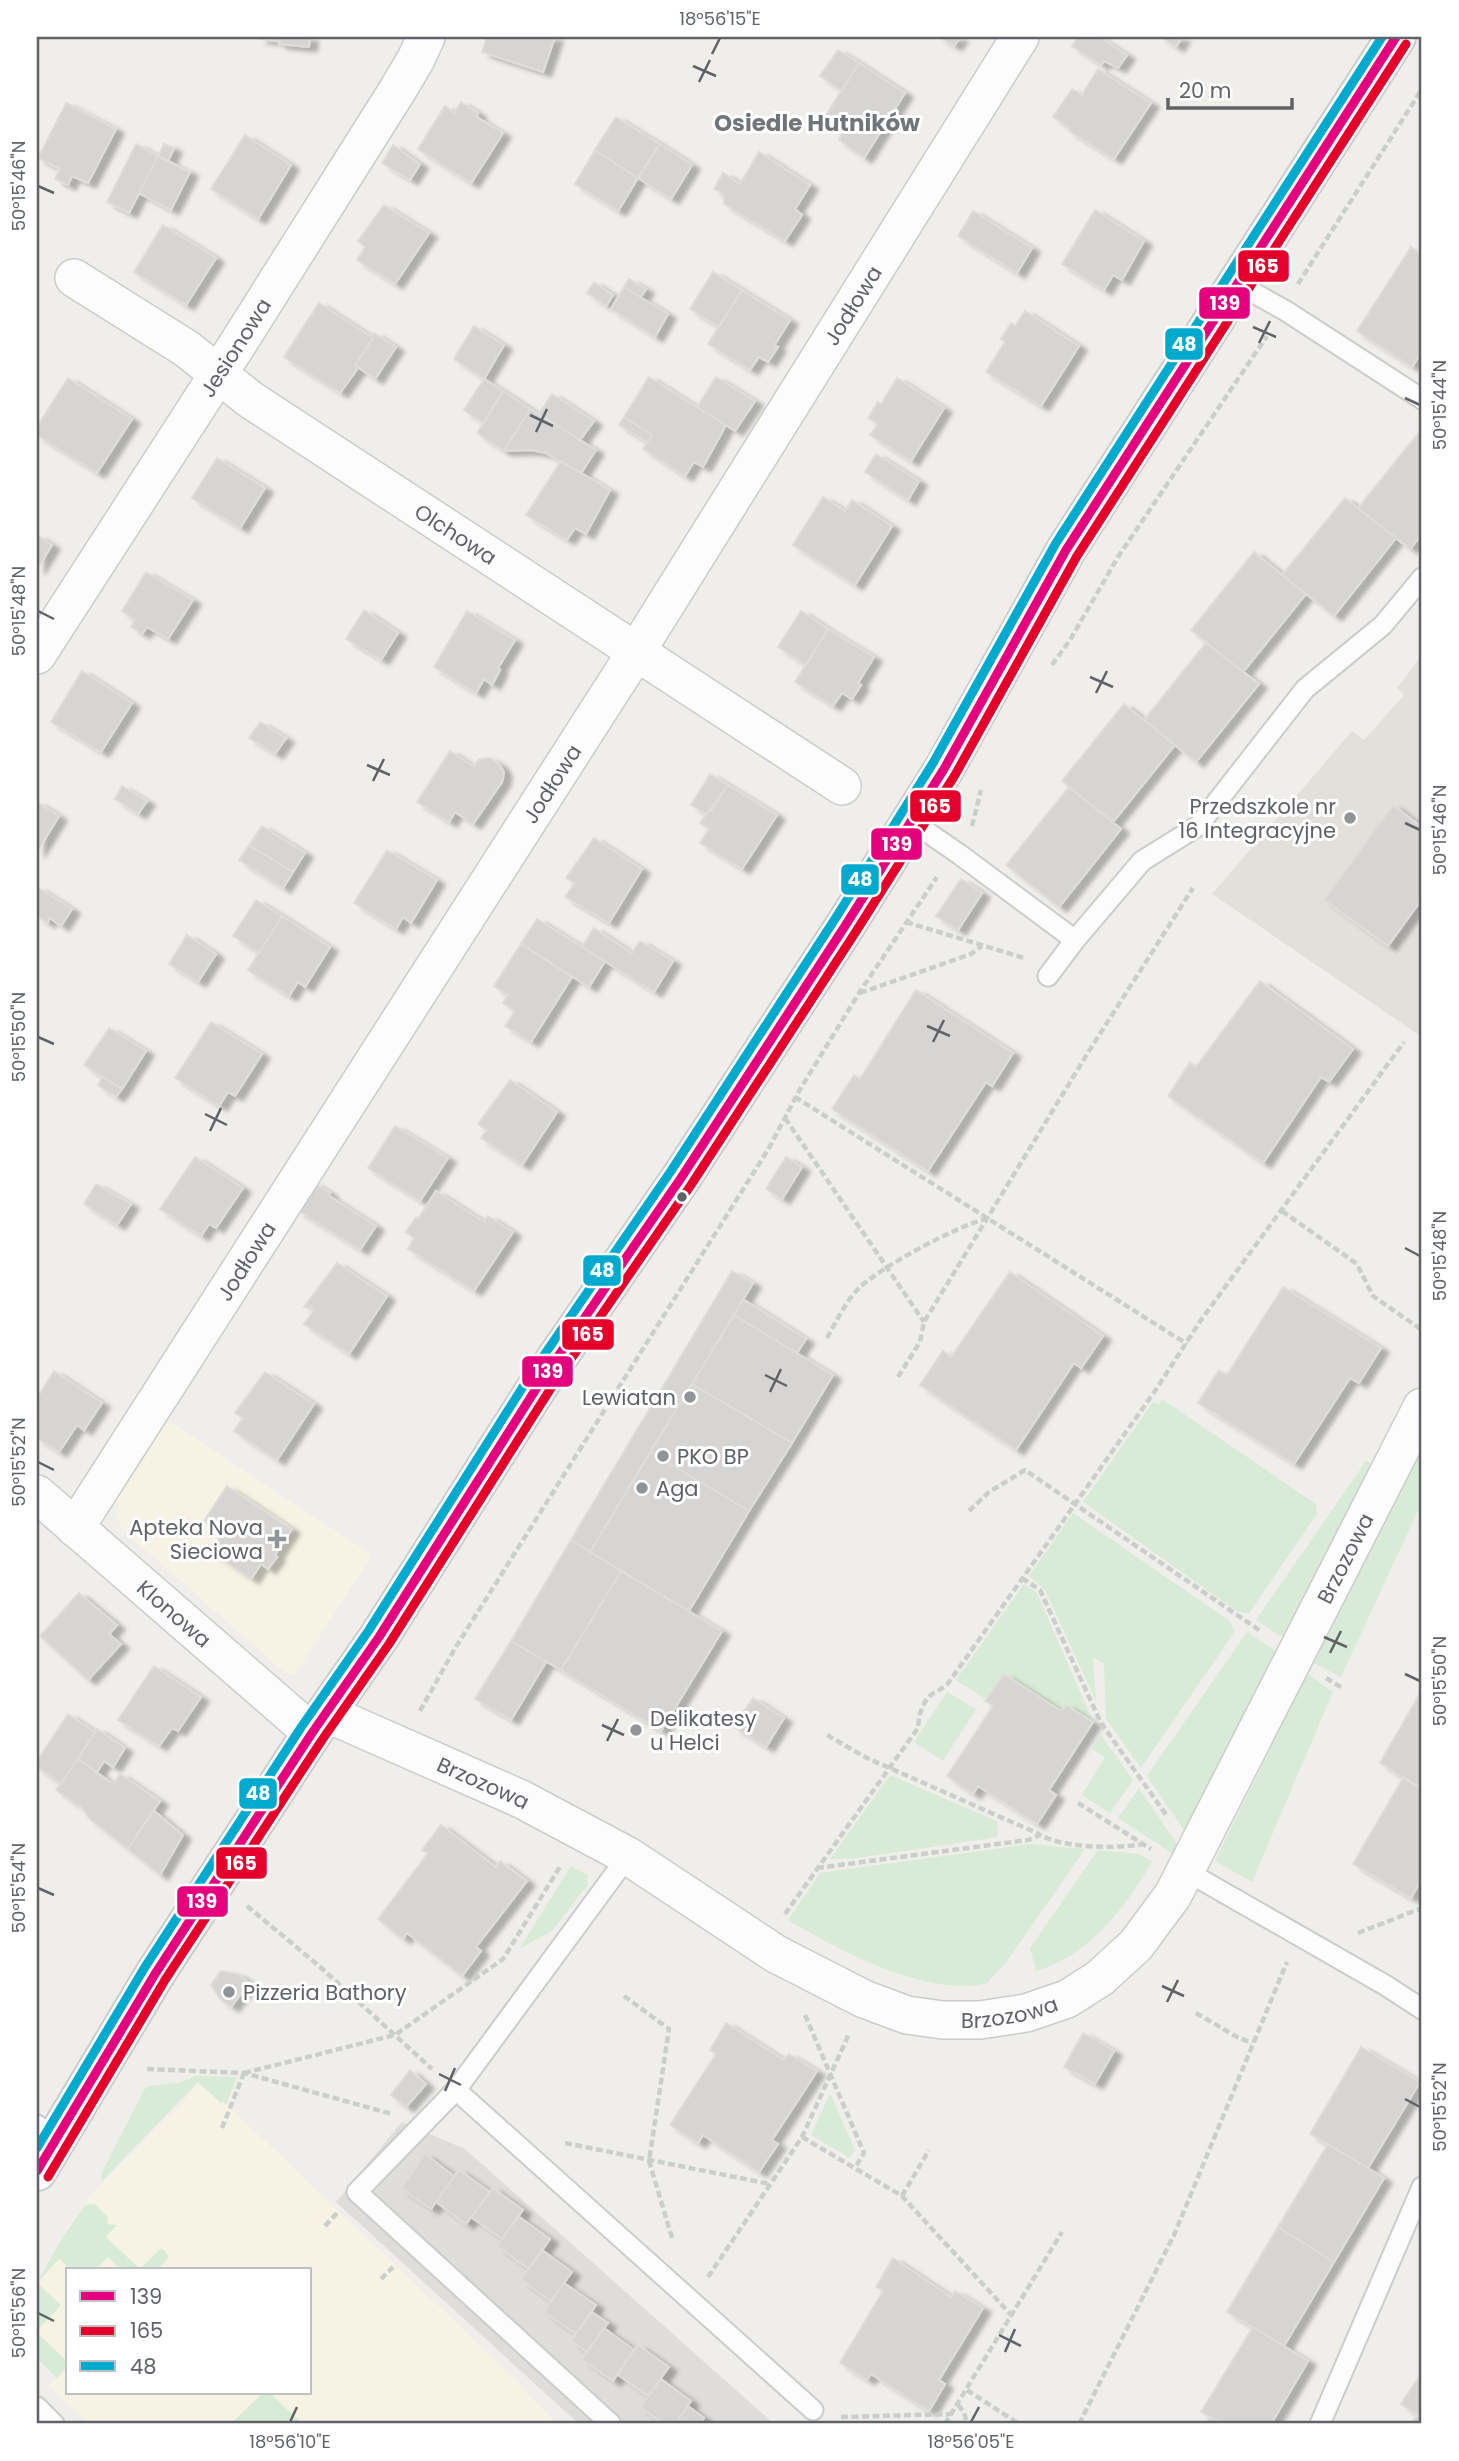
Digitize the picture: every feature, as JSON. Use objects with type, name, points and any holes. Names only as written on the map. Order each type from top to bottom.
[{"type":"street","name":"Jesionowa","points":[[37,655],[397,92],[426,37]]},
{"type":"street","name":"Jodłowa","points":[[75,1528],[636,652],[1020,37]]},
{"type":"street","points":[[43,2145],[319,1723],[391,1618],[541,1381],[681,1178],[911,821],[956,748],[1066,550],[1396,37]]},
{"type":"street","name":"Olchowa","points":[[74,278],[187,349],[251,400],[842,786]]},
{"type":"street","name":"Brzozowa","points":[[319,1723],[521,1799],[628,1856],[776,1954],[864,1999],[907,2015],[943,2020],[980,2020],[1026,2014],[1067,1999],[1100,1978],[1136,1945],[1173,1895],[1422,1407]]},
{"type":"street","name":"Klonowa","points":[[37,1494],[75,1528],[319,1723]]},
{"type":"lane","points":[[1236,283],[1286,311],[1422,399]]},
{"type":"lane","points":[[1052,971],[1074,940],[1142,861],[1198,826],[1305,690],[1382,625],[1422,578]]},
{"type":"lane","points":[[911,821],[960,854],[1074,940]]},
{"type":"lane","points":[[611,2424],[357,2192],[456,2090],[628,1856]]},
{"type":"lane","points":[[1186,1871],[1422,2009]]},
{"type":"lane","points":[[456,2090],[813,2410]]},
{"type":"lane","points":[[1320,2424],[1422,2187]]},
{"type":"lane","points":[[37,2407],[54,2424]]},
{"type":"path","points":[[1297,289],[1299,279],[1422,89]]},
{"type":"path","points":[[1048,671],[1070,640],[1118,557],[1268,335]]},
{"type":"path","points":[[972,827],[984,780]]},
{"type":"path","points":[[415,1720],[461,1638],[769,1148],[795,1097],[859,993],[933,879],[942,874]]},
{"type":"path","points":[[898,1377],[920,1342],[924,1322],[1193,888]]},
{"type":"path","points":[[905,922],[1052,971]]},
{"type":"path","points":[[859,993],[971,954],[983,946]]},
{"type":"path","points":[[779,1923],[918,1728],[920,1711],[931,1695],[943,1689],[1187,1344],[1201,1320],[1404,1042]]},
{"type":"path","points":[[795,1097],[1187,1344]]},
{"type":"path","points":[[785,1118],[924,1322]]},
{"type":"path","points":[[1282,1211],[1357,1265],[1373,1296],[1422,1330]]},
{"type":"path","points":[[827,1338],[858,1289],[888,1268],[968,1224],[987,1219]]},
{"type":"path","points":[[969,1511],[989,1492],[1025,1470],[1296,1656]]},
{"type":"path","points":[[1022,1578],[1040,1590],[1101,1723],[1168,1817]]},
{"type":"path","points":[[827,1735],[888,1768],[932,1785],[1053,1841],[1127,1847],[1143,1844]]},
{"type":"path","points":[[1078,1803],[1186,1871]]},
{"type":"path","points":[[817,1868],[1028,1840],[1040,1835]]},
{"type":"path","points":[[244,2073],[395,2035],[503,1959],[563,1862]]},
{"type":"path","points":[[246,1905],[289,1939],[456,2090]]},
{"type":"path","points":[[1353,1935],[1422,1908]]},
{"type":"path","points":[[1079,2424],[1174,2235],[1298,1935]]},
{"type":"path","points":[[625,1996],[669,2029],[649,2161],[692,2301]]},
{"type":"path","points":[[802,2006],[864,2152],[855,2168]]},
{"type":"path","points":[[1196,2013],[1237,2038],[1252,2043]]},
{"type":"path","points":[[692,2301],[802,2137],[855,2023]]},
{"type":"path","points":[[143,2069],[244,2073],[425,2123]]},
{"type":"path","points":[[222,2128],[244,2073]]},
{"type":"path","points":[[802,2137],[902,2196],[1013,2316]]},
{"type":"path","points":[[561,2143],[770,2184]]},
{"type":"path","points":[[902,2196],[929,2150]]},
{"type":"path","points":[[946,2424],[1062,2232]]},
{"type":"path","points":[[967,2390],[1019,2424]]},
{"type":"path","points":[[958,2405],[964,2412],[967,2424]]},
{"type":"path","points":[[835,2417],[952,2414]]},
{"type":"shaded area","name":"Przedszkole nr 16 Integracyjne","points":[[1422,655],[1422,1037],[1212,894],[1352,731],[1364,740],[1404,695],[1397,688]]},
{"type":"shaded area","points":[[167,1419],[372,1555],[294,1676],[280,1668],[124,1531],[116,1517],[116,1501],[121,1487]]},
{"type":"shaded area","points":[[198,2082],[221,2103],[223,2101],[514,2378],[556,2424],[303,2424],[271,2394],[312,2394],[312,2268],[66,2268],[66,2394],[262,2394],[231,2424],[89,2424],[49,2386],[57,2378],[37,2359],[37,2284],[59,2243],[89,2197],[185,2099]]},
{"type":"shaded area","points":[[402,2122],[465,2149],[774,2424],[579,2424],[336,2202]]},
{"type":"green space","points":[[1162,1399],[1316,1504],[1317,1514],[1249,1613],[1238,1612],[1083,1502],[1153,1402],[1159,1405]]},
{"type":"green space","points":[[1422,1450],[1422,1502],[1341,1677],[1314,1663]]},
{"type":"green space","points":[[1366,1461],[1371,1463],[1285,1636],[1280,1636],[1256,1620]]},
{"type":"green space","points":[[1073,1513],[1230,1621],[1235,1631],[1141,1768],[1106,1719],[1104,1664],[1093,1657],[1096,1701],[1045,1590],[1029,1576]]},
{"type":"green space","points":[[1024,1584],[1037,1593],[1093,1722],[1066,1705],[1061,1711],[1004,1674],[987,1700],[956,1680]]},
{"type":"green space","points":[[1247,1632],[1276,1651],[1184,1830],[1147,1776]]},
{"type":"green space","points":[[1308,1674],[1333,1692],[1252,1882],[1215,1861]]},
{"type":"green space","points":[[947,1692],[976,1709],[943,1761],[914,1742]]},
{"type":"green space","points":[[1101,1735],[1133,1780],[1110,1813],[1082,1795],[1105,1757],[1092,1749]]},
{"type":"green space","points":[[890,1775],[997,1821],[998,1837],[851,1859],[830,1859]]},
{"type":"green space","points":[[1139,1788],[1177,1844],[1173,1854],[1118,1818]]},
{"type":"green space","points":[[1030,1844],[1085,1849],[1005,1964],[987,1983],[963,1986],[911,1978],[857,1957],[788,1920],[820,1873]]},
{"type":"green space","points":[[1098,1850],[1140,1854],[1152,1862],[1130,1896],[1104,1928],[1073,1954],[1036,1971],[1030,1948]]},
{"type":"green space","points":[[571,1866],[588,1875],[587,1886],[552,1931],[519,1949]]},
{"type":"green space","points":[[196,2076],[237,2077],[226,2105],[198,2082],[102,2181],[102,2172],[144,2090],[148,2086],[178,2083]]},
{"type":"green space","points":[[830,2093],[855,2150],[850,2158],[811,2135]]},
{"type":"green space","points":[[95,2204],[108,2217],[107,2224],[117,2225],[106,2237],[139,2268],[119,2268],[108,2257],[97,2268],[69,2268],[59,2259],[37,2283],[59,2243],[85,2205]]},
{"type":"green space","points":[[160,2249],[169,2257],[159,2268],[141,2268]]},
{"type":"green space","points":[[37,2283],[60,2306],[37,2331]]},
{"type":"green space","points":[[37,2333],[66,2360],[66,2368],[57,2378],[37,2359]]},
{"type":"green space","points":[[262,2394],[271,2394],[303,2424],[231,2424]]},
{"type":"building","points":[[280,37],[279,41],[259,39]]},
{"type":"building","points":[[280,37],[310,37],[309,47],[279,44]]},
{"type":"building","points":[[487,37],[555,37],[543,72],[482,52]]},
{"type":"building","points":[[939,37],[960,37],[954,46]]},
{"type":"building","points":[[1078,37],[1099,37],[1127,55],[1118,68],[1104,61],[1101,65],[1072,46]]},
{"type":"building","points":[[1161,37],[1182,37],[1176,47]]},
{"type":"building","points":[[838,50],[859,63],[842,91],[820,76]]},
{"type":"building","points":[[859,63],[905,93],[864,158],[839,140],[843,131],[823,120]]},
{"type":"building","points":[[1098,69],[1151,103],[1114,159],[1069,131],[1070,128],[1053,117],[1072,89],[1082,95]]},
{"type":"building","points":[[461,102],[478,113],[477,117],[503,133],[471,183],[418,149],[445,106],[454,113]]},
{"type":"building","points":[[66,103],[116,129],[88,183],[72,176],[68,185],[55,179],[60,169],[38,158]]},
{"type":"building","points":[[616,117],[660,144],[638,178],[595,150]]},
{"type":"building","points":[[245,135],[291,165],[258,219],[211,189]]},
{"type":"building","points":[[136,144],[158,156],[129,213],[107,202]]},
{"type":"building","points":[[164,144],[174,148],[168,161],[158,156]]},
{"type":"building","points":[[660,144],[692,165],[671,199],[638,178]]},
{"type":"building","points":[[393,145],[420,164],[410,180],[382,163]]},
{"type":"building","points":[[595,150],[638,178],[618,211],[575,184]]},
{"type":"building","points":[[759,152],[810,185],[795,209],[802,215],[785,241],[724,204],[724,194],[714,189],[723,173],[740,184]]},
{"type":"building","points":[[158,156],[190,172],[171,210],[139,193]]},
{"type":"building","points":[[384,205],[429,233],[395,284],[357,260],[365,247],[358,241]]},
{"type":"building","points":[[1095,210],[1144,241],[1122,280],[1113,275],[1104,290],[1062,264]]},
{"type":"building","points":[[973,211],[1032,248],[1017,273],[958,236]]},
{"type":"building","points":[[163,225],[216,258],[186,305],[134,272]]},
{"type":"building","points":[[1411,247],[1422,255],[1422,351],[1412,367],[1357,331]]},
{"type":"building","points":[[713,272],[742,290],[719,327],[690,309]]},
{"type":"building","points":[[629,279],[646,289],[641,297],[624,287]]},
{"type":"building","points":[[594,282],[613,295],[606,306],[587,293]]},
{"type":"building","points":[[624,287],[668,314],[655,337],[611,309]]},
{"type":"building","points":[[742,290],[790,320],[774,346],[778,347],[768,362],[759,357],[750,370],[708,344]]},
{"type":"building","points":[[319,303],[373,338],[355,365],[358,368],[340,393],[284,357]]},
{"type":"building","points":[[1025,311],[1079,346],[1041,406],[986,372],[1005,342],[1001,339],[1011,323],[1015,326]]},
{"type":"building","points":[[474,326],[504,345],[484,379],[454,359]]},
{"type":"building","points":[[374,333],[396,347],[375,379],[355,365]]},
{"type":"building","points":[[649,377],[726,425],[703,467],[694,462],[685,476],[643,449],[652,435],[624,417]]},
{"type":"building","points":[[716,377],[755,401],[735,431],[697,407]]},
{"type":"building","points":[[68,378],[132,419],[97,473],[37,435],[37,427]]},
{"type":"building","points":[[897,378],[944,408],[911,461],[870,435],[878,424],[868,418],[878,402],[881,404]]},
{"type":"building","points":[[484,379],[503,391],[484,423],[464,410]]},
{"type":"building","points":[[503,391],[530,409],[504,451],[477,433]]},
{"type":"building","points":[[552,394],[594,421],[580,440],[539,414]]},
{"type":"building","points":[[530,409],[596,450],[581,473],[546,453],[531,450],[504,451]]},
{"type":"building","points":[[624,417],[652,435],[647,442],[619,425]]},
{"type":"building","points":[[1420,431],[1422,534],[1410,549],[1358,508]]},
{"type":"building","points":[[876,454],[919,481],[908,500],[865,472]]},
{"type":"building","points":[[217,458],[265,488],[240,528],[192,498]]},
{"type":"building","points":[[561,461],[610,490],[586,534],[575,528],[567,540],[526,515]]},
{"type":"building","points":[[823,497],[845,511],[852,500],[892,526],[855,585],[793,545]]},
{"type":"building","points":[[1345,498],[1396,538],[1334,616],[1282,575]]},
{"type":"building","points":[[37,535],[52,545],[37,569]]},
{"type":"building","points":[[1254,552],[1306,594],[1243,672],[1191,630]]},
{"type":"building","points":[[146,572],[193,600],[168,639],[147,627],[142,634],[131,627],[135,620],[122,611]]},
{"type":"building","points":[[364,610],[398,633],[381,660],[346,639]]},
{"type":"building","points":[[467,611],[515,640],[498,668],[500,670],[492,685],[484,679],[476,693],[434,667]]},
{"type":"building","points":[[801,611],[828,629],[806,665],[778,647]]},
{"type":"building","points":[[828,629],[874,657],[858,683],[861,685],[852,699],[842,693],[833,706],[795,682]]},
{"type":"building","points":[[1206,643],[1259,684],[1196,762],[1144,720]]},
{"type":"building","points":[[82,671],[132,703],[101,752],[51,722]]},
{"type":"building","points":[[1124,704],[1175,745],[1113,822],[1062,781]]},
{"type":"building","points":[[260,722],[286,738],[275,754],[249,738]]},
{"type":"building","points":[[450,751],[473,766],[480,759],[490,758],[500,765],[504,773],[502,782],[473,824],[455,812],[449,822],[417,802]]},
{"type":"building","points":[[710,774],[728,785],[711,811],[706,814],[691,805]]},
{"type":"building","points":[[728,785],[777,815],[742,869],[700,843],[709,829],[700,823]]},
{"type":"building","points":[[122,786],[147,801],[138,814],[115,799]]},
{"type":"building","points":[[1069,787],[1121,829],[1059,907],[1006,865]]},
{"type":"building","points":[[37,802],[59,816],[37,852]]},
{"type":"building","points":[[1393,805],[1422,827],[1422,899],[1388,946],[1324,900]]},
{"type":"building","points":[[262,826],[305,853],[293,872],[249,845]]},
{"type":"building","points":[[594,838],[642,869],[609,923],[565,897],[575,883],[566,878]]},
{"type":"building","points":[[249,845],[293,872],[283,888],[239,860]]},
{"type":"building","points":[[387,850],[437,880],[411,923],[403,917],[396,929],[354,903]]},
{"type":"building","points":[[961,879],[982,893],[958,930],[936,916]]},
{"type":"building","points":[[37,887],[72,909],[61,926],[50,918],[47,923],[37,916]]},
{"type":"building","points":[[256,900],[282,916],[259,953],[233,936]]},
{"type":"building","points":[[282,916],[330,947],[305,987],[298,982],[289,996],[248,970]]},
{"type":"building","points":[[537,919],[605,961],[589,987],[521,944]]},
{"type":"building","points":[[594,928],[632,953],[640,941],[673,961],[654,992],[582,947]]},
{"type":"building","points":[[187,935],[216,954],[198,982],[169,964]]},
{"type":"building","points":[[521,944],[572,977],[531,1042],[505,1026],[515,1011],[503,1003],[508,995],[494,986]]},
{"type":"building","points":[[1260,981],[1353,1049],[1329,1082],[1321,1077],[1263,1163],[1168,1096],[1190,1062],[1196,1067]]},
{"type":"building","points":[[916,990],[1013,1053],[992,1086],[986,1082],[928,1171],[832,1109],[854,1075],[860,1079]]},
{"type":"building","points":[[211,1022],[262,1054],[235,1096],[228,1092],[219,1106],[175,1078]]},
{"type":"building","points":[[109,1028],[146,1051],[122,1089],[84,1065]]},
{"type":"building","points":[[103,1077],[122,1089],[116,1097],[98,1085]]},
{"type":"building","points":[[510,1080],[557,1112],[522,1165],[481,1138],[487,1130],[478,1124]]},
{"type":"building","points":[[395,1126],[448,1158],[420,1201],[368,1168]]},
{"type":"building","points":[[195,1157],[243,1188],[216,1228],[209,1224],[201,1236],[160,1209]]},
{"type":"building","points":[[786,1157],[802,1167],[782,1199],[766,1189]]},
{"type":"building","points":[[314,1183],[376,1226],[360,1250],[297,1210]]},
{"type":"building","points":[[96,1184],[131,1204],[117,1225],[84,1204]]},
{"type":"building","points":[[436,1191],[484,1222],[488,1216],[513,1232],[474,1291],[408,1249],[414,1238],[406,1232]]},
{"type":"building","points":[[337,1263],[387,1296],[349,1354],[304,1324],[314,1310],[304,1307]]},
{"type":"building","points":[[732,1271],[753,1283],[590,1552],[571,1540]]},
{"type":"building","points":[[1010,1272],[1103,1336],[1081,1368],[1074,1363],[1016,1450],[920,1385],[943,1351],[951,1357]]},
{"type":"building","points":[[1283,1287],[1381,1348],[1359,1383],[1350,1378],[1294,1464],[1198,1403],[1219,1370],[1227,1375]]},
{"type":"building","points":[[743,1299],[806,1339],[797,1353],[734,1315]]},
{"type":"building","points":[[734,1315],[833,1375],[792,1443],[692,1384]]},
{"type":"building","points":[[54,1371],[102,1403],[84,1430],[77,1425],[59,1452],[37,1438],[37,1398]]},
{"type":"building","points":[[265,1372],[314,1404],[277,1460],[234,1431],[243,1418],[235,1413]]},
{"type":"building","points":[[692,1384],[792,1443],[749,1511],[650,1452]]},
{"type":"building","points":[[650,1452],[749,1511],[689,1611],[590,1552]]},
{"type":"building","points":[[227,1486],[292,1529],[268,1569],[261,1564],[251,1579],[210,1551],[222,1534],[204,1521]]},
{"type":"building","points":[[571,1540],[621,1571],[561,1670],[511,1641]]},
{"type":"building","points":[[621,1571],[722,1631],[661,1731],[561,1670]]},
{"type":"building","points":[[79,1593],[117,1625],[109,1634],[121,1644],[88,1680],[40,1636]]},
{"type":"building","points":[[511,1641],[546,1662],[511,1720],[475,1699]]},
{"type":"building","points":[[154,1666],[201,1697],[178,1731],[172,1728],[159,1746],[118,1720]]},
{"type":"building","points":[[1004,1674],[1061,1711],[1066,1705],[1093,1722],[1049,1790],[1056,1795],[1037,1824],[978,1786],[973,1794],[947,1776],[993,1706],[985,1701]]},
{"type":"building","points":[[1422,1690],[1422,1789],[1380,1763]]},
{"type":"building","points":[[753,1698],[784,1718],[766,1747],[734,1727]]},
{"type":"building","points":[[68,1714],[95,1732],[61,1784],[37,1767],[37,1761]]},
{"type":"building","points":[[97,1729],[125,1748],[113,1767],[104,1761],[97,1772],[78,1759]]},
{"type":"building","points":[[78,1759],[113,1784],[120,1774],[160,1801],[128,1849],[91,1820],[81,1807],[56,1790]]},
{"type":"building","points":[[1403,1778],[1422,1789],[1422,1878],[1411,1898],[1353,1864]]},
{"type":"building","points":[[153,1810],[183,1835],[160,1875],[128,1849]]},
{"type":"building","points":[[441,1825],[496,1867],[500,1861],[527,1881],[476,1947],[481,1951],[462,1976],[407,1933],[403,1939],[378,1919],[428,1853],[422,1850]]},
{"type":"building","name":"Pizzeria Bathory","points":[[221,1971],[238,1974],[249,1983],[231,2007],[220,1999],[211,1985]]},
{"type":"building","points":[[726,2023],[784,2060],[789,2054],[817,2071],[772,2140],[778,2144],[759,2172],[703,2135],[698,2143],[670,2125],[716,2054],[710,2050]]},
{"type":"building","points":[[1083,2033],[1114,2051],[1095,2084],[1064,2067]]},
{"type":"building","points":[[1361,2047],[1420,2082],[1368,2168],[1310,2134]]},
{"type":"building","points":[[410,2070],[426,2084],[406,2107],[391,2095]]},
{"type":"building","points":[[1328,2144],[1384,2178],[1334,2262],[1278,2227]]},
{"type":"building","points":[[425,2154],[454,2176],[431,2209],[401,2188]]},
{"type":"building","points":[[459,2170],[490,2192],[466,2224],[436,2202]]},
{"type":"building","points":[[493,2188],[523,2210],[502,2239],[471,2217]]},
{"type":"building","points":[[518,2216],[550,2239],[529,2269],[497,2246]]},
{"type":"building","points":[[1278,2227],[1334,2262],[1284,2346],[1227,2312]]},
{"type":"building","points":[[542,2250],[572,2272],[551,2301],[521,2280]]},
{"type":"building","points":[[893,2258],[951,2297],[955,2291],[983,2308],[939,2380],[945,2384],[929,2411],[871,2374],[867,2380],[840,2363],[883,2291],[876,2287]]},
{"type":"building","points":[[564,2283],[596,2305],[576,2334],[544,2312]]},
{"type":"building","points":[[592,2312],[608,2323],[587,2352],[571,2341]]},
{"type":"building","points":[[1253,2327],[1308,2361],[1271,2424],[1223,2424],[1201,2412]]},
{"type":"building","points":[[604,2328],[634,2350],[613,2381],[582,2359]]},
{"type":"building","points":[[638,2345],[669,2367],[648,2396],[617,2374]]},
{"type":"building","points":[[1422,2372],[1422,2418],[1401,2404]]},
{"type":"building","points":[[661,2379],[691,2401],[675,2424],[664,2424],[640,2407]]},
{"type":"building","points":[[688,2406],[704,2418],[700,2424],[675,2424]]},
{"type":"building","points":[[1417,2415],[1422,2418],[1422,2424],[1411,2424]]},
{"type":"building","points":[[1210,2417],[1223,2424],[1206,2424]]},
{"type":"transit line","name":"48","points":[[37,2148],[145,1967],[302,1726],[369,1630],[531,1374],[671,1171],[835,919],[933,763],[1056,543],[1382,37]]},
{"type":"transit line","name":"139","points":[[37,2171],[155,1974],[312,1733],[379,1637],[541,1381],[681,1178],[845,926],[944,769],[1066,550],[1396,37]]},
{"type":"transit line","name":"165","points":[[48,2177],[165,1980],[322,1740],[389,1644],[551,1388],[691,1185],[855,933],[955,775],[1077,556],[1406,44]]},
{"type":"place","name":"Przedszkole nr 16 Integracyjne","points":[[1350,818]]},
{"type":"place","name":"Lewiatan","points":[[690,1397]]},
{"type":"place","name":"PKO BP","points":[[663,1456]]},
{"type":"place","name":"Aga","points":[[642,1488]]},
{"type":"place","name":"Apteka Nova Sieciowa","points":[[277,1539]]},
{"type":"place","name":"Delikatesy u Helci","points":[[636,1730]]},
{"type":"place","name":"Pizzeria Bathory","points":[[229,1992]]},
{"type":"district","name":"Osiedle Hutników","points":[[817,123]]}]
